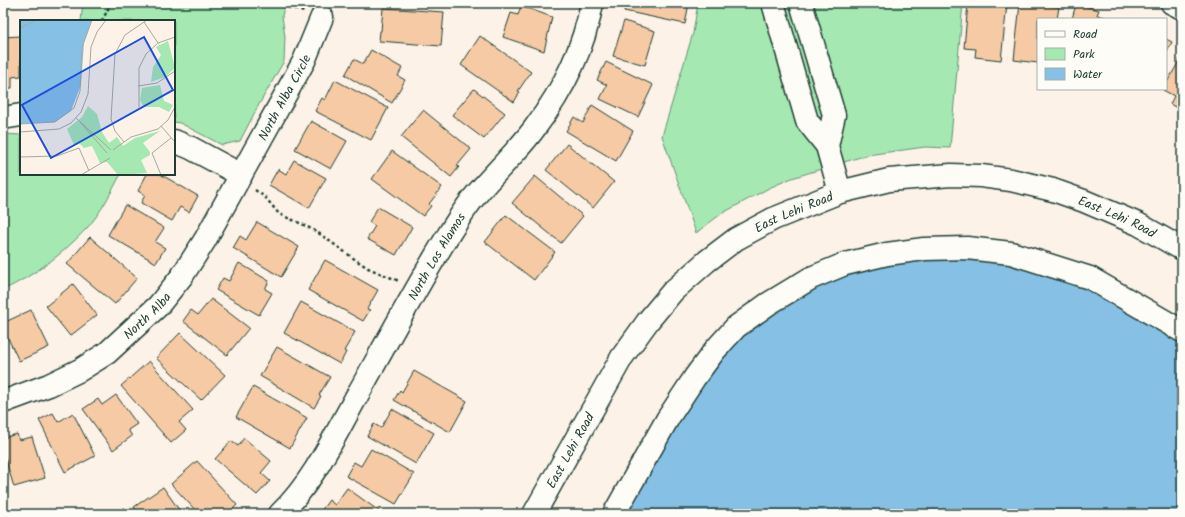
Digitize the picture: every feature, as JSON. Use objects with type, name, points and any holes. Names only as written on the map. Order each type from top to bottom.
[{"type":"street","name":"North Los Alamos","points":[[280,514],[304,486],[326,452],[416,289],[458,220],[475,196],[534,129],[555,99],[581,44],[592,3]]},
{"type":"street","points":[[773,3],[806,121],[827,146],[840,192]]},
{"type":"street","points":[[800,3],[834,115],[827,146]]},
{"type":"street","points":[[1172,3],[1182,8]]},
{"type":"street","name":"North Alba Circle","points":[[240,177],[304,62],[322,17]]},
{"type":"street","points":[[3,118],[20,116]]},
{"type":"street","points":[[175,141],[191,148],[240,177]]},
{"type":"street","name":"East Lehi Road","points":[[534,514],[622,357],[648,320],[673,291],[707,261],[736,239],[773,219],[840,192],[889,180],[951,175],[981,176],[1011,180],[1053,190],[1084,201],[1138,224],[1182,249]]},
{"type":"street","name":"North Alba","points":[[3,402],[36,390],[80,370],[107,353],[132,331],[158,306],[182,276],[205,240],[240,177]]},
{"type":"street","points":[[614,514],[668,418],[695,376],[730,333],[768,304],[811,278],[844,264],[887,254],[924,248],[968,248],[1011,253],[1090,278],[1182,331]]},
{"type":"path","points":[[102,20],[111,3]]},
{"type":"path","points":[[278,3],[322,17]]},
{"type":"path","points":[[240,177],[265,197],[279,214],[317,232],[368,268],[416,289]]},
{"type":"green space","points":[[83,3],[285,3],[282,16],[285,37],[284,61],[240,141],[222,145],[180,123],[175,122],[175,20],[81,20]]},
{"type":"green space","points":[[698,3],[963,3],[950,148],[925,147],[867,155],[792,178],[769,188],[721,214],[696,233],[662,136],[693,33]]},
{"type":"green space","points":[[3,134],[20,135],[20,175],[120,175],[97,216],[78,238],[37,271],[3,290]]},
{"type":"water","points":[[1011,253],[1182,331],[1182,514],[614,514],[715,350],[845,264]]},
{"type":"building","points":[[626,3],[689,3],[685,24],[624,11]]},
{"type":"building","points":[[968,3],[1007,4],[1001,60],[975,57],[976,49],[964,48]]},
{"type":"building","points":[[1020,3],[1039,3],[1039,5],[1059,7],[1057,18],[1037,18],[1037,63],[1014,60]]},
{"type":"building","points":[[1076,4],[1099,10],[1097,15],[1108,18],[1072,18]]},
{"type":"building","points":[[521,6],[552,17],[544,51],[503,37],[511,13],[518,15]]},
{"type":"building","points":[[383,8],[444,12],[441,46],[379,41]]},
{"type":"building","points":[[624,21],[655,31],[645,65],[613,56]]},
{"type":"building","points":[[20,36],[20,76],[12,77],[12,88],[3,89],[3,37]]},
{"type":"building","points":[[480,36],[531,72],[518,91],[520,92],[514,102],[461,65]]},
{"type":"building","points":[[1167,40],[1172,42],[1167,52]]},
{"type":"building","points":[[371,50],[402,68],[398,76],[405,80],[392,103],[345,75],[354,59],[363,64]]},
{"type":"building","points":[[1182,56],[1182,111],[1170,104],[1174,96],[1163,90],[1167,90],[1167,82]]},
{"type":"building","points":[[606,62],[653,85],[638,117],[600,99],[607,85],[597,80]]},
{"type":"building","points":[[335,80],[388,108],[371,140],[315,111],[322,98],[325,100]]},
{"type":"building","points":[[474,89],[505,113],[484,139],[452,115]]},
{"type":"building","points":[[592,105],[633,131],[616,161],[566,131],[574,117],[583,123]]},
{"type":"building","points":[[423,110],[471,149],[457,166],[459,167],[451,177],[401,137]]},
{"type":"building","points":[[311,121],[347,141],[331,169],[295,149]]},
{"type":"building","points":[[567,144],[614,182],[593,208],[546,170]]},
{"type":"building","points":[[392,151],[442,187],[429,204],[431,206],[423,216],[372,179]]},
{"type":"building","points":[[294,160],[326,178],[309,208],[269,185],[278,169],[286,174]]},
{"type":"building","points":[[146,175],[162,175],[198,196],[189,212],[180,207],[172,221],[141,203],[145,195],[138,191]]},
{"type":"building","points":[[535,176],[583,216],[561,243],[512,203]]},
{"type":"building","points":[[125,205],[164,228],[155,242],[165,248],[156,263],[108,235]]},
{"type":"building","points":[[378,207],[412,227],[396,255],[367,239],[375,226],[369,222]]},
{"type":"building","points":[[506,215],[555,252],[534,280],[485,242]]},
{"type":"building","points":[[257,222],[299,247],[281,277],[233,248],[240,236],[246,240]]},
{"type":"building","points":[[90,237],[137,278],[115,304],[67,264]]},
{"type":"building","points":[[325,260],[378,290],[367,309],[370,310],[363,321],[308,290]]},
{"type":"building","points":[[239,263],[269,281],[265,289],[272,293],[259,315],[216,290],[223,278],[229,281]]},
{"type":"building","points":[[73,284],[97,315],[70,336],[46,306]]},
{"type":"building","points":[[211,299],[249,328],[227,355],[183,321],[191,310],[198,315]]},
{"type":"building","points":[[301,302],[355,332],[344,351],[346,352],[340,364],[284,333]]},
{"type":"building","points":[[31,310],[49,347],[19,361],[3,328],[3,323]]},
{"type":"building","points":[[180,333],[225,375],[201,400],[156,358]]},
{"type":"building","points":[[277,347],[330,377],[319,395],[321,396],[314,408],[260,376]]},
{"type":"building","points":[[149,361],[193,410],[179,422],[186,430],[171,443],[121,386]]},
{"type":"building","points":[[414,371],[467,401],[450,432],[394,400],[400,390],[402,392]]},
{"type":"building","points":[[253,387],[307,418],[290,448],[236,417]]},
{"type":"building","points":[[116,395],[137,424],[128,430],[132,436],[113,450],[83,409],[98,399],[102,405]]},
{"type":"building","points":[[392,409],[434,433],[416,464],[367,436],[374,424],[381,428]]},
{"type":"building","points":[[53,413],[58,422],[73,413],[95,456],[65,472],[39,420]]},
{"type":"building","points":[[17,434],[19,440],[32,437],[45,478],[14,487],[3,451],[3,438]]},
{"type":"building","points":[[244,438],[271,461],[261,473],[270,481],[257,495],[215,459],[231,441],[238,446]]},
{"type":"building","points":[[371,449],[414,474],[396,504],[346,476],[354,462],[361,466]]},
{"type":"building","points":[[197,461],[237,505],[228,514],[199,514],[171,484]]},
{"type":"building","points":[[163,487],[182,514],[139,514],[134,507]]},
{"type":"building","points":[[347,488],[383,514],[325,514],[321,511],[329,500],[335,505]]},
{"type":"building","points":[[125,508],[127,514],[108,514]]}]
